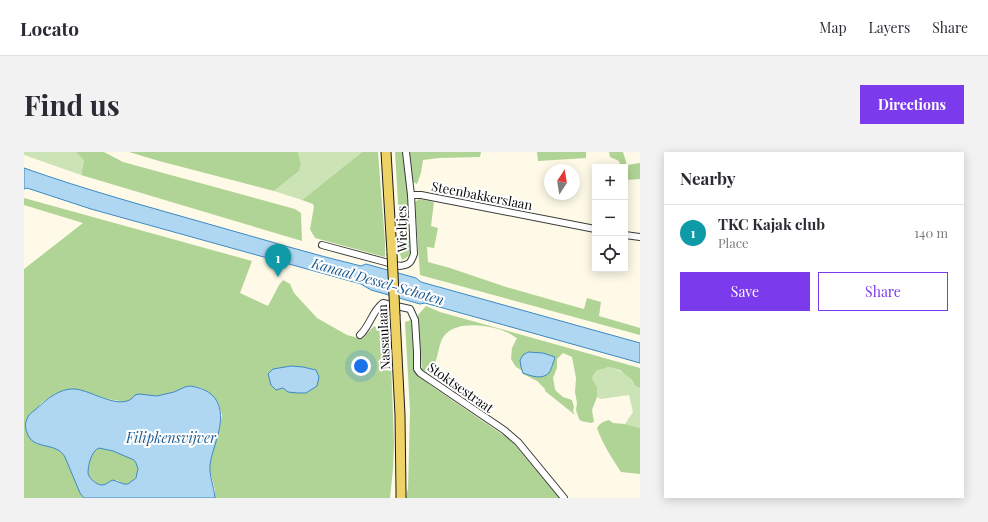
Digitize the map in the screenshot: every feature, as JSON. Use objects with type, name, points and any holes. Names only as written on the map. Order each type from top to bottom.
[{"type":"main road","name":"Nassaulaan","points":[[386,152],[400,415],[401,498]]},
{"type":"main road","name":"Nassaulaan","points":[[396,498],[401,472]]},
{"type":"street","name":"Wieltjes","points":[[322,245],[400,266],[406,265],[412,261],[414,254],[411,194],[406,152]]},
{"type":"street","name":"Steenbakkerslaan","points":[[411,194],[592,228]]},
{"type":"street","points":[[628,236],[640,238]]},
{"type":"street","name":"Stoktsestraat","points":[[360,335],[365,331],[379,306],[383,303],[410,309],[415,320],[417,369],[420,373],[504,430],[518,442],[564,498]]},
{"type":"green space","points":[[24,152],[76,152],[84,161],[81,175],[24,155]]},
{"type":"green space","points":[[76,152],[104,152],[123,162],[295,209],[301,213],[302,241],[81,175],[84,161]]},
{"type":"green space","points":[[129,152],[298,152],[301,163],[299,171],[274,191]]},
{"type":"green space","points":[[298,152],[362,152],[302,200],[274,191],[299,171],[301,163]]},
{"type":"green space","points":[[362,152],[378,152],[385,257],[315,238],[310,229],[314,207],[313,204],[302,200]]},
{"type":"green space","points":[[395,152],[404,152],[412,251],[408,257],[402,260],[400,254]]},
{"type":"green space","points":[[408,152],[481,152],[480,157],[423,160],[421,173],[417,184],[411,181]]},
{"type":"green space","points":[[537,152],[586,152],[586,158],[538,161]]},
{"type":"green space","points":[[609,152],[623,152],[627,164],[620,164],[619,161],[610,157]]},
{"type":"green space","points":[[640,163],[640,179],[628,180],[628,165]]},
{"type":"green space","points":[[24,198],[252,261],[240,293],[268,306],[283,280],[290,284],[294,293],[317,318],[347,335],[362,339],[374,326],[390,334],[394,444],[390,498],[215,498],[210,465],[222,415],[218,402],[204,389],[190,386],[157,396],[139,394],[126,402],[108,399],[86,392],[63,391],[41,403],[26,427],[29,436],[35,443],[58,449],[62,452],[80,493],[84,498],[24,498],[24,269],[83,223],[24,205]],"holes":[[[291,366],[316,370],[288,392],[283,388]]]},
{"type":"green space","points":[[419,199],[434,202],[431,226],[438,228],[434,248],[427,247],[428,262],[506,287],[584,309],[587,298],[601,302],[599,316],[640,328],[640,335],[420,275],[415,202]]},
{"type":"green space","points":[[426,306],[440,312],[640,368],[640,388],[635,386],[632,380],[620,370],[609,367],[596,371],[592,378],[597,387],[597,397],[592,410],[594,422],[591,423],[581,421],[576,410],[576,378],[572,357],[563,353],[557,359],[557,368],[553,378],[556,391],[563,397],[572,400],[575,415],[545,391],[545,389],[537,381],[523,374],[521,370],[516,367],[511,359],[512,348],[517,338],[509,333],[491,327],[474,325],[456,328],[449,331],[444,336],[434,366],[426,374],[422,370],[418,315]],"holes":[[[528,352],[543,353],[555,357],[549,372],[541,377],[530,375]]]},
{"type":"green space","points":[[411,320],[415,351],[413,367],[416,374],[512,441],[559,498],[406,498],[408,488],[410,411],[405,322]]},
{"type":"green space","points":[[609,367],[625,374],[631,379],[635,386],[640,388],[640,428],[625,424],[633,412],[629,395],[601,399],[597,397],[597,387],[592,378],[596,371]]},
{"type":"green space","points":[[609,420],[613,423],[625,424],[640,428],[640,474],[621,472],[608,450],[597,428],[602,422]]},
{"type":"green space","points":[[99,448],[118,452],[133,460],[138,468],[135,478],[130,483],[126,484],[117,480],[102,485],[93,481],[89,476],[88,469],[92,456]]},
{"type":"water","name":"Kanaal Dessel-Schoten","points":[[24,168],[118,198],[286,246],[361,266],[366,264],[416,278],[421,282],[640,343],[640,363],[425,303],[420,304],[371,290],[361,284],[91,209],[27,188],[24,189]]},
{"type":"water","points":[[528,352],[543,353],[555,357],[549,373],[540,377],[523,373],[520,360],[523,355]]},
{"type":"water","points":[[291,366],[316,370],[319,377],[317,386],[306,393],[288,392],[283,388],[276,390],[271,385],[268,374],[273,369]]},
{"type":"water","name":"Filipkensvijver","points":[[190,386],[200,388],[208,392],[214,397],[220,411],[221,419],[210,465],[215,498],[84,498],[80,493],[63,454],[56,449],[34,442],[29,437],[26,430],[26,421],[28,416],[48,399],[64,390],[82,390],[106,399],[123,402],[130,400],[135,395],[139,394],[157,396],[174,392]],"holes":[[[99,448],[113,451],[134,460],[138,469],[136,478],[128,484],[113,480],[107,484],[100,485],[94,481],[88,473],[92,455]]]},
{"type":"place","name":"TKC Kajak club","points":[[278,277]]}]
